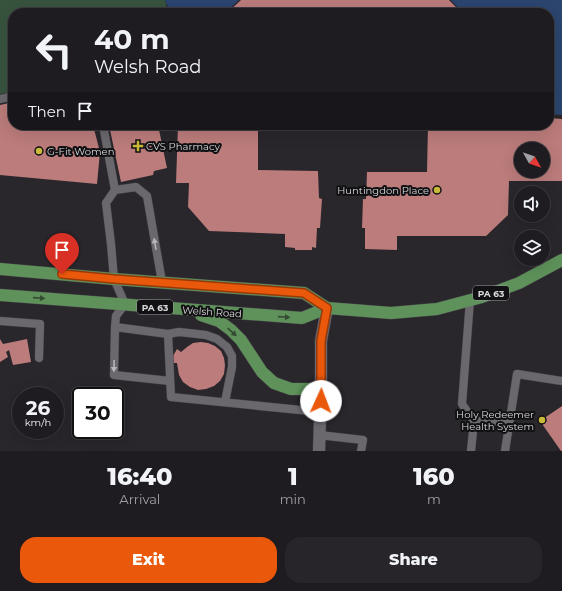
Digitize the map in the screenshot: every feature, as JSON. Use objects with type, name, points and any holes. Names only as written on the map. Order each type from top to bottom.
[{"type":"main road","name":"Welsh Road","points":[[0,295],[302,318],[327,308],[391,313],[437,309],[482,297],[519,283],[561,262]]},
{"type":"main road","name":"Welsh Road","points":[[0,269],[304,293],[327,308]]},
{"type":"main road","points":[[185,310],[219,321],[231,330],[241,340],[262,372],[274,383],[291,389],[321,389]]},
{"type":"street","points":[[319,451],[321,341],[327,308]]},
{"type":"lane","points":[[103,130],[114,190],[106,203],[114,279],[125,304],[116,316],[114,327],[114,376],[170,381]]},
{"type":"lane","points":[[114,190],[136,187],[147,196],[162,282]]},
{"type":"lane","points":[[470,300],[462,404],[474,422],[470,451]]},
{"type":"lane","points":[[0,321],[40,324],[39,358]]},
{"type":"lane","points":[[114,327],[168,334],[179,332],[206,335],[217,339],[227,347],[232,356],[232,367],[225,402]]},
{"type":"lane","points":[[168,334],[171,397],[320,412]]},
{"type":"lane","points":[[505,451],[517,374],[562,381]]},
{"type":"lane","points":[[474,422],[509,422]]},
{"type":"lane","points":[[319,435],[363,440],[361,451]]},
{"type":"green space","points":[[0,0],[165,0],[167,8],[8,8],[8,93],[0,94]]},
{"type":"water","points":[[165,0],[239,0],[230,8],[168,8]]},
{"type":"water","points":[[451,0],[562,0],[562,115],[554,114],[554,8],[458,8]]},
{"type":"building","points":[[241,0],[449,0],[457,8],[232,8]]},
{"type":"building","points":[[8,103],[8,130],[94,130],[100,152],[97,184],[0,175],[0,105]]},
{"type":"building","name":"Huntingdon Place","points":[[554,118],[562,119],[562,181],[509,181],[508,215],[486,236],[397,236],[397,250],[365,249],[365,228],[362,228],[363,199],[366,199],[367,172],[427,172],[428,130],[554,130]]},
{"type":"building","name":"CVS Pharmacy","points":[[110,130],[159,130],[167,168],[154,171],[153,175],[121,182]]},
{"type":"building","name":"Huntingdon Place","points":[[178,130],[258,130],[258,170],[318,171],[319,198],[322,199],[320,228],[317,228],[316,248],[312,247],[312,250],[295,250],[295,248],[285,247],[285,234],[209,231],[188,207],[189,183],[176,183]]},
{"type":"building","points":[[0,339],[3,344],[27,339],[31,362],[13,365],[9,350],[6,352],[8,357],[0,362]]},
{"type":"building","points":[[201,342],[215,346],[221,351],[225,365],[224,374],[220,381],[214,386],[198,390],[183,382],[179,375],[177,363],[172,363],[173,356],[177,349],[181,352],[193,343]]},
{"type":"building","points":[[562,406],[562,451],[561,451],[540,421]]},
{"type":"place","name":"CVS Pharmacy","points":[[138,146]]},
{"type":"place","name":"G-Fit Women","points":[[39,151]]},
{"type":"place","name":"Huntingdon Place","points":[[437,190]]},
{"type":"place","name":"Holy Redeemer Health System","points":[[542,420]]},
{"type":"route","points":[[62,274],[304,293],[327,308],[321,341],[321,401]]}]
